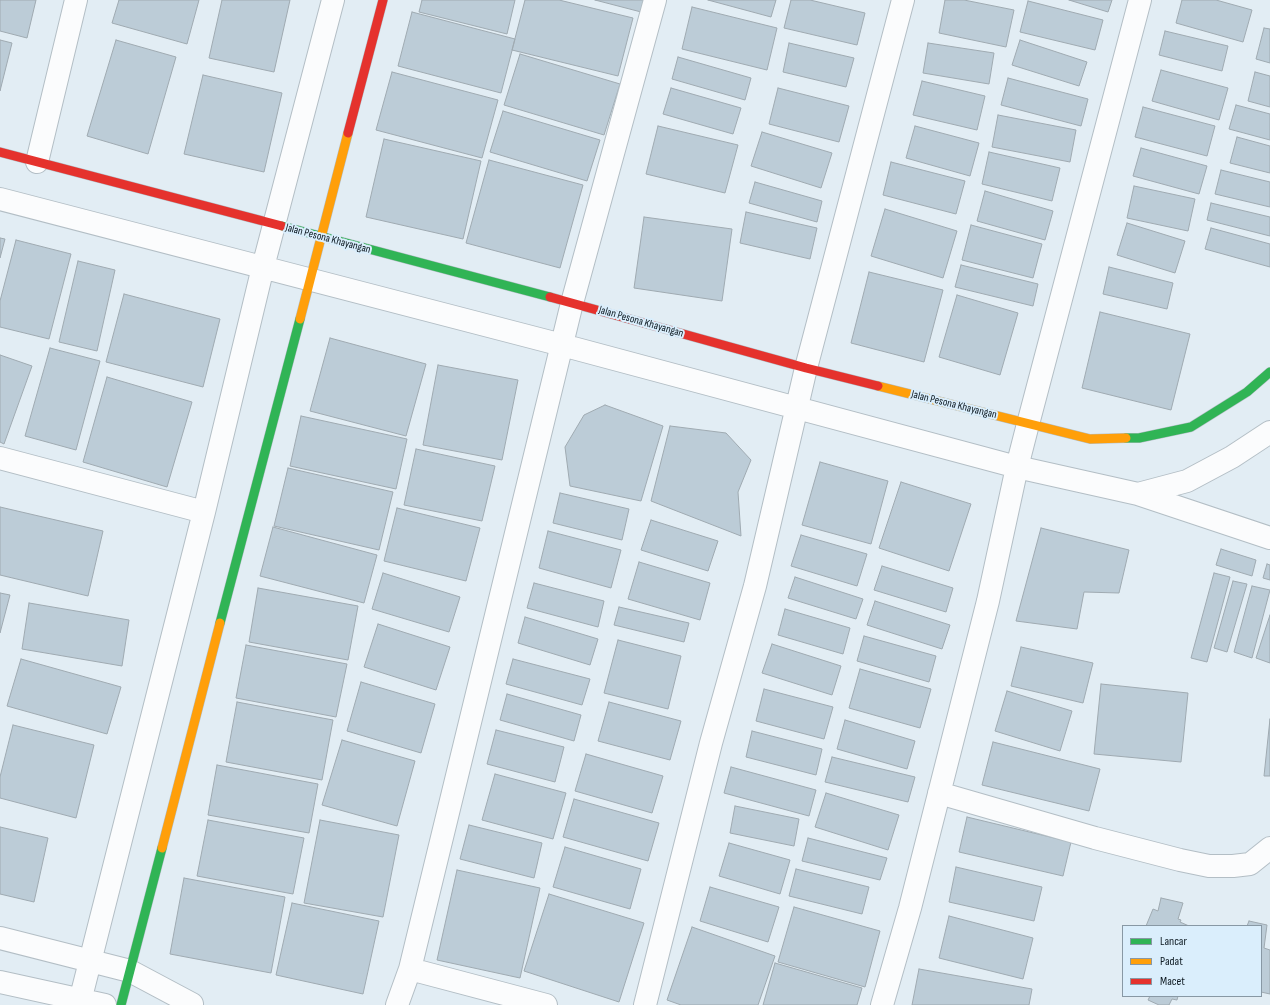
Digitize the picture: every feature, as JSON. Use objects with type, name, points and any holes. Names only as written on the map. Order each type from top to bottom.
[{"type":"street","points":[[37,162],[76,0]]},
{"type":"street","points":[[79,1002],[204,512],[262,267],[333,0]]},
{"type":"street","points":[[122,1005],[309,279],[322,238],[383,0]]},
{"type":"street","points":[[397,1005],[410,969],[572,303],[655,0]]},
{"type":"street","points":[[645,1005],[711,743],[755,586],[806,368],[903,0]]},
{"type":"street","points":[[882,1005],[910,908],[988,602],[1017,467],[1028,424],[1140,0]]},
{"type":"street","name":"Jalan Pesona Khayangan","points":[[0,152],[572,303],[806,368],[1090,439],[1139,438],[1190,427],[1247,392],[1270,372]]},
{"type":"street","points":[[0,199],[562,345],[1017,467],[1138,494],[1270,538]]},
{"type":"street","points":[[1138,494],[1187,481],[1232,457],[1270,432]]},
{"type":"street","points":[[0,458],[204,512]]},
{"type":"street","points":[[939,793],[1095,838],[1209,866],[1250,864],[1270,848]]},
{"type":"street","points":[[0,938],[130,971],[188,1005]]},
{"type":"street","points":[[410,969],[546,1005]]},
{"type":"street","points":[[0,982],[79,1002],[105,1005]]},
{"type":"building","points":[[0,0],[36,0],[27,38],[0,31]]},
{"type":"building","points":[[119,0],[199,0],[187,44],[112,23]]},
{"type":"building","points":[[222,0],[290,0],[274,72],[209,58]]},
{"type":"building","points":[[422,0],[515,0],[507,34],[419,12]]},
{"type":"building","points":[[525,0],[559,0],[633,18],[618,76],[512,50]]},
{"type":"building","points":[[595,0],[648,0],[645,13]]},
{"type":"building","points":[[708,0],[776,0],[771,17]]},
{"type":"building","points":[[791,0],[810,0],[865,13],[857,45],[784,28]]},
{"type":"building","points":[[945,0],[964,0],[1014,10],[1006,47],[939,33]]},
{"type":"building","points":[[1069,0],[1112,0],[1108,12]]},
{"type":"building","points":[[1182,0],[1216,0],[1252,10],[1243,42],[1176,23]]},
{"type":"building","points":[[1028,1],[1103,20],[1095,50],[1020,32]]},
{"type":"building","points":[[692,7],[777,28],[767,70],[682,49]]},
{"type":"building","points":[[412,12],[515,39],[501,93],[398,66]]},
{"type":"building","points":[[1264,28],[1270,29],[1270,63],[1256,59]]},
{"type":"building","points":[[1165,31],[1228,46],[1222,71],[1159,55]]},
{"type":"building","points":[[0,40],[12,43],[0,91]]},
{"type":"building","points":[[116,40],[176,57],[148,154],[87,136]]},
{"type":"building","points":[[1020,40],[1087,62],[1079,86],[1012,65]]},
{"type":"building","points":[[789,43],[854,58],[846,87],[783,72]]},
{"type":"building","points":[[928,43],[994,53],[989,84],[923,73]]},
{"type":"building","points":[[520,54],[620,84],[604,135],[504,105]]},
{"type":"building","points":[[678,57],[751,78],[745,100],[672,79]]},
{"type":"building","points":[[1161,70],[1228,88],[1219,120],[1152,101]]},
{"type":"building","points":[[392,72],[498,100],[482,158],[376,130]]},
{"type":"building","points":[[1255,72],[1270,76],[1270,107],[1248,101]]},
{"type":"building","points":[[203,75],[282,93],[264,172],[184,154]]},
{"type":"building","points":[[1008,78],[1088,99],[1081,126],[1001,105]]},
{"type":"building","points":[[922,81],[985,96],[977,130],[913,115]]},
{"type":"building","points":[[671,88],[741,108],[733,134],[663,114]]},
{"type":"building","points":[[778,88],[849,106],[839,142],[769,124]]},
{"type":"building","points":[[1236,105],[1270,114],[1270,140],[1229,129]]},
{"type":"building","points":[[1143,107],[1215,126],[1207,156],[1135,137]]},
{"type":"building","points":[[503,111],[600,140],[587,181],[490,152]]},
{"type":"building","points":[[998,115],[1076,130],[1070,162],[992,147]]},
{"type":"building","points":[[658,126],[738,145],[725,193],[646,174]]},
{"type":"building","points":[[915,126],[979,143],[970,176],[906,158]]},
{"type":"building","points":[[762,132],[832,153],[821,188],[751,166]]},
{"type":"building","points":[[1237,137],[1270,146],[1270,173],[1230,163]]},
{"type":"building","points":[[384,139],[481,161],[463,239],[366,217]]},
{"type":"building","points":[[1141,148],[1207,166],[1199,194],[1133,176]]},
{"type":"building","points":[[989,152],[1060,168],[1052,201],[982,184]]},
{"type":"building","points":[[489,160],[583,185],[560,268],[466,243]]},
{"type":"building","points":[[891,162],[965,181],[956,214],[883,195]]},
{"type":"building","points":[[1221,170],[1270,182],[1270,207],[1215,194]]},
{"type":"building","points":[[755,182],[822,201],[817,222],[749,203]]},
{"type":"building","points":[[1134,186],[1195,199],[1188,231],[1127,218]]},
{"type":"building","points":[[985,191],[1053,211],[1045,240],[977,221]]},
{"type":"building","points":[[1211,203],[1270,217],[1270,236],[1207,220]]},
{"type":"building","points":[[885,209],[957,231],[943,278],[871,256]]},
{"type":"building","points":[[746,212],[817,228],[810,259],[740,243]]},
{"type":"building","points":[[644,217],[732,229],[722,301],[634,288]]},
{"type":"building","points":[[1127,223],[1185,241],[1175,273],[1117,255]]},
{"type":"building","points":[[971,225],[1042,244],[1033,278],[962,260]]},
{"type":"building","points":[[1211,228],[1270,244],[1270,267],[1205,249]]},
{"type":"building","points":[[0,238],[5,239],[0,258]]},
{"type":"building","points":[[16,240],[71,254],[49,339],[0,327],[0,301]]},
{"type":"building","points":[[78,261],[115,270],[97,351],[59,342]]},
{"type":"building","points":[[961,265],[1038,284],[1033,306],[955,287]]},
{"type":"building","points":[[1109,267],[1173,283],[1167,309],[1103,294]]},
{"type":"building","points":[[869,272],[943,290],[924,362],[851,343]]},
{"type":"building","points":[[124,294],[220,319],[203,387],[106,362]]},
{"type":"building","points":[[957,295],[1018,313],[1000,375],[939,357]]},
{"type":"building","points":[[1100,312],[1190,334],[1171,410],[1082,388]]},
{"type":"building","points":[[330,338],[426,364],[406,436],[310,411]]},
{"type":"building","points":[[50,348],[100,361],[76,450],[25,436]]},
{"type":"building","points":[[0,355],[32,366],[4,444],[0,442]]},
{"type":"building","points":[[438,365],[518,380],[502,460],[423,445]]},
{"type":"building","points":[[107,377],[192,402],[167,487],[83,462]]},
{"type":"building","points":[[605,405],[663,426],[641,501],[570,486],[565,447],[584,415]]},
{"type":"building","points":[[301,416],[407,439],[396,489],[290,466]]},
{"type":"building","points":[[670,426],[726,433],[751,460],[738,492],[741,536],[651,501]]},
{"type":"building","points":[[416,449],[495,466],[482,521],[404,505]]},
{"type":"building","points":[[820,462],[888,481],[871,544],[802,525]]},
{"type":"building","points":[[288,468],[393,492],[379,550],[274,526]]},
{"type":"building","points":[[901,482],[971,504],[949,571],[879,548]]},
{"type":"building","points":[[560,493],[629,509],[622,540],[553,523]]},
{"type":"building","points":[[0,507],[103,531],[88,596],[0,575]]},
{"type":"building","points":[[397,508],[480,528],[466,581],[384,561]]},
{"type":"building","points":[[651,520],[718,541],[708,571],[641,550]]},
{"type":"building","points":[[273,527],[377,555],[364,603],[260,576]]},
{"type":"building","points":[[1041,528],[1129,550],[1119,593],[1084,592],[1077,629],[1016,621]]},
{"type":"building","points":[[548,531],[621,550],[611,588],[539,568]]},
{"type":"building","points":[[801,535],[867,554],[857,586],[791,566]]},
{"type":"building","points":[[1221,549],[1256,560],[1252,576],[1216,565]]},
{"type":"building","points":[[639,562],[710,583],[700,620],[628,599]]},
{"type":"building","points":[[1267,564],[1270,565],[1270,580],[1263,578]]},
{"type":"building","points":[[882,566],[953,588],[946,612],[874,590]]},
{"type":"building","points":[[383,573],[460,597],[449,632],[372,609]]},
{"type":"building","points":[[1214,573],[1230,577],[1207,662],[1191,658]]},
{"type":"building","points":[[795,577],[863,599],[856,619],[788,598]]},
{"type":"building","points":[[1233,581],[1247,584],[1227,652],[1214,648]]},
{"type":"building","points":[[534,583],[604,601],[598,627],[527,608]]},
{"type":"building","points":[[1252,586],[1270,590],[1252,658],[1234,652]]},
{"type":"building","points":[[258,588],[358,606],[348,660],[249,642]]},
{"type":"building","points":[[0,593],[10,595],[0,633]]},
{"type":"building","points":[[875,601],[950,625],[942,649],[867,625]]},
{"type":"building","points":[[29,603],[129,620],[122,666],[22,649]]},
{"type":"building","points":[[619,607],[689,623],[684,642],[614,625]]},
{"type":"building","points":[[785,609],[850,628],[843,654],[778,635]]},
{"type":"building","points":[[1270,615],[1270,663],[1256,658]]},
{"type":"building","points":[[525,617],[598,639],[590,665],[518,643]]},
{"type":"building","points":[[378,624],[450,647],[436,690],[364,667]]},
{"type":"building","points":[[864,636],[936,656],[929,682],[857,661]]},
{"type":"building","points":[[618,640],[681,656],[668,709],[604,693]]},
{"type":"building","points":[[772,644],[841,666],[832,695],[762,673]]},
{"type":"building","points":[[246,645],[347,664],[336,717],[236,698]]},
{"type":"building","points":[[1021,647],[1093,663],[1083,703],[1011,686]]},
{"type":"building","points":[[21,659],[121,687],[107,734],[7,706]]},
{"type":"building","points":[[513,659],[590,679],[582,705],[506,684]]},
{"type":"building","points":[[860,669],[931,689],[920,728],[849,708]]},
{"type":"building","points":[[361,682],[435,704],[421,753],[347,731]]},
{"type":"building","points":[[1101,684],[1188,693],[1181,762],[1094,754]]},
{"type":"building","points":[[764,689],[833,707],[824,739],[756,721]]},
{"type":"building","points":[[1007,691],[1072,711],[1060,751],[995,731]]},
{"type":"building","points":[[507,694],[581,715],[574,741],[500,720]]},
{"type":"building","points":[[237,702],[333,720],[322,780],[226,762]]},
{"type":"building","points":[[609,702],[681,721],[670,760],[598,741]]},
{"type":"building","points":[[1270,719],[1270,776],[1264,776]]},
{"type":"building","points":[[845,720],[915,741],[907,769],[837,749]]},
{"type":"building","points":[[13,725],[94,745],[76,818],[0,798],[0,777]]},
{"type":"building","points":[[496,730],[564,747],[555,782],[487,764]]},
{"type":"building","points":[[752,731],[822,749],[816,775],[746,757]]},
{"type":"building","points":[[342,740],[415,761],[397,826],[322,805]]},
{"type":"building","points":[[993,742],[1100,769],[1089,811],[982,785]]},
{"type":"building","points":[[586,754],[663,776],[652,813],[575,791]]},
{"type":"building","points":[[832,757],[915,777],[908,802],[825,782]]},
{"type":"building","points":[[217,765],[318,784],[309,833],[208,815]]},
{"type":"building","points":[[731,767],[816,790],[809,816],[724,793]]},
{"type":"building","points":[[495,774],[566,793],[553,839],[482,820]]},
{"type":"building","points":[[826,793],[899,815],[888,850],[815,827]]},
{"type":"building","points":[[574,799],[659,823],[648,861],[563,837]]},
{"type":"building","points":[[735,806],[799,819],[794,846],[730,833]]},
{"type":"building","points":[[967,817],[1071,842],[1063,876],[959,852]]},
{"type":"building","points":[[208,820],[304,838],[293,894],[197,876]]},
{"type":"building","points":[[320,820],[399,835],[383,917],[304,903]]},
{"type":"building","points":[[469,825],[542,843],[534,878],[460,859]]},
{"type":"building","points":[[0,827],[48,838],[34,902],[0,894]]},
{"type":"building","points":[[808,838],[887,858],[880,880],[802,861]]},
{"type":"building","points":[[729,843],[790,860],[780,894],[719,876]]},
{"type":"building","points":[[565,847],[641,869],[630,909],[553,887]]},
{"type":"building","points":[[956,867],[1042,887],[1034,921],[949,902]]},
{"type":"building","points":[[796,869],[869,887],[862,914],[789,896]]},
{"type":"building","points":[[457,870],[540,888],[520,978],[437,960]]},
{"type":"building","points":[[184,878],[285,897],[271,973],[170,954]]},
{"type":"building","points":[[710,887],[779,907],[768,942],[700,921]]},
{"type":"building","points":[[549,894],[644,923],[619,1002],[524,971]]},
{"type":"building","points":[[1161,898],[1183,903],[1178,919],[1181,920],[1180,922],[1187,925],[1146,925],[1153,909],[1158,911]]},
{"type":"building","points":[[292,903],[379,921],[363,994],[276,975]]},
{"type":"building","points":[[794,907],[880,931],[865,987],[778,962]]},
{"type":"building","points":[[949,916],[1033,938],[1023,979],[939,958]]},
{"type":"building","points":[[1249,921],[1267,925],[1264,948],[1270,950],[1270,994],[1262,992],[1262,925],[1247,925]]},
{"type":"building","points":[[692,927],[775,956],[758,1005],[681,1005],[667,1000]]},
{"type":"building","points":[[775,963],[862,988],[857,1005],[763,1005]]},
{"type":"building","points":[[919,969],[1032,989],[1029,1005],[912,1005]]},
{"type":"building","points":[[1150,997],[1178,997],[1177,1000],[1172,999],[1169,1005],[1159,1005],[1148,1000]]},
{"type":"traffic: fast","points":[[282,226],[550,297]]},
{"type":"traffic: fast","points":[[220,623],[300,319]]},
{"type":"traffic: fast","points":[[1126,438],[1139,438],[1191,427],[1247,392],[1270,372]]},
{"type":"traffic: fast","points":[[121,1005],[162,848]]},
{"type":"traffic: slow","points":[[300,319],[348,133]]},
{"type":"traffic: slow","points":[[878,386],[1090,439],[1126,438]]},
{"type":"traffic: slow","points":[[162,848],[220,623]]},
{"type":"traffic: jam","points":[[348,133],[383,0]]},
{"type":"traffic: jam","points":[[0,152],[282,226]]},
{"type":"traffic: jam","points":[[550,297],[806,368],[878,386]]}]
